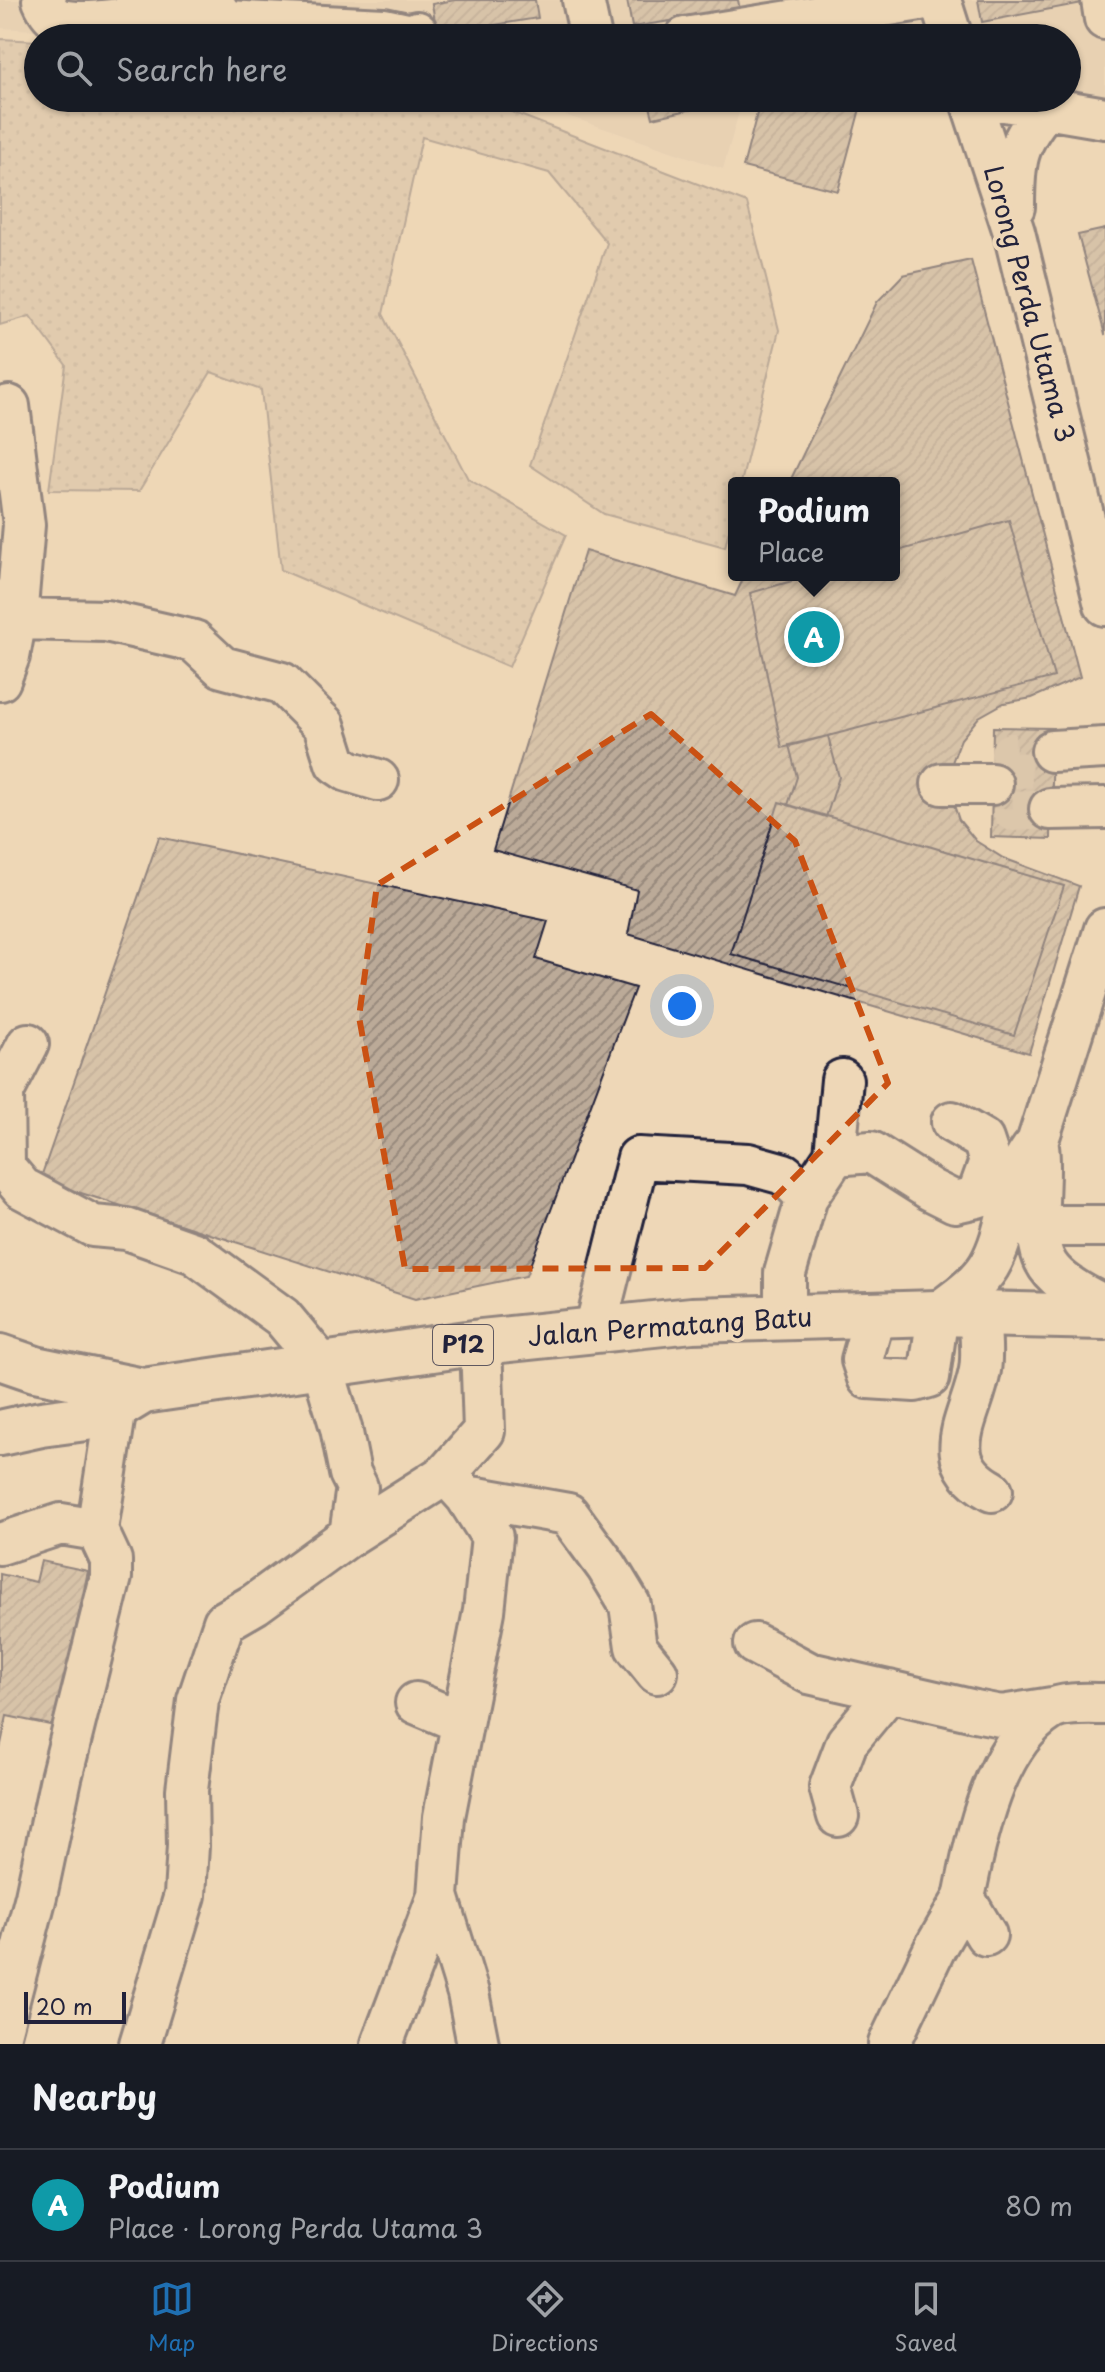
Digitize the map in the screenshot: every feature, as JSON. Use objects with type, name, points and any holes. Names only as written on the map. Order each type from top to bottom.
[{"type":"main road","name":"Jalan Permatang Batu","points":[[0,1433],[86,1418],[129,1399],[322,1365],[481,1342],[595,1330],[692,1320],[875,1314],[1105,1317]]},
{"type":"main road","name":"Jalan Permatang Batu","points":[[0,1357],[129,1399]]},
{"type":"street","points":[[43,0],[57,19],[92,22],[212,1],[227,21],[286,24]]},
{"type":"street","points":[[583,0],[588,24]]},
{"type":"street","points":[[730,24],[765,13],[920,0]]},
{"type":"street","points":[[940,0],[948,24]]},
{"type":"street","points":[[1102,0],[1105,19]]},
{"type":"street","name":"Lorong Perda Utama 3","points":[[975,112],[1014,232],[1105,605]]},
{"type":"street","points":[[1014,232],[1017,155],[1029,129],[1043,112]]},
{"type":"street","points":[[1070,112],[1105,118]]},
{"type":"street","points":[[0,680],[9,656],[8,617],[24,525],[9,406]]},
{"type":"street","points":[[8,617],[106,621],[194,641],[222,667],[282,683],[324,725],[336,763],[348,771],[378,780]]},
{"type":"street","points":[[1052,751],[1105,748]]},
{"type":"street","points":[[942,784],[992,784]]},
{"type":"street","points":[[1050,809],[1105,808]]},
{"type":"street","points":[[1105,929],[1037,1143],[1041,1178],[1039,1226],[1041,1248],[1048,1267],[1069,1285],[1105,1306]]},
{"type":"street","points":[[28,1044],[3,1092],[2,1164],[22,1188],[93,1226],[126,1229],[194,1253],[282,1317],[322,1365],[341,1428],[350,1473],[357,1487],[350,1535]]},
{"type":"street","points":[[785,1317],[785,1273],[807,1197],[835,1155],[842,1080]]},
{"type":"street","points":[[835,1155],[871,1152],[955,1202],[977,1197],[990,1161],[983,1140],[952,1122]]},
{"type":"street","points":[[875,1314],[862,1360],[868,1378],[915,1381],[929,1377],[958,1313],[990,1265],[1019,1170],[1026,1155],[1037,1143]]},
{"type":"street","points":[[595,1330],[638,1158],[748,1164],[784,1174],[807,1197]]},
{"type":"street","points":[[1039,1226],[1105,1226]]},
{"type":"street","points":[[958,1313],[981,1369],[959,1450],[972,1480],[992,1491]]},
{"type":"street","points":[[140,2044],[185,1895],[187,1790],[198,1700],[224,1622],[255,1604],[350,1535],[456,1485],[484,1431],[481,1342]]},
{"type":"street","points":[[0,2034],[36,1896],[61,1778],[111,1577],[111,1560],[97,1530],[129,1399]]},
{"type":"street","points":[[456,1485],[568,1514],[630,1605],[636,1647],[657,1673]]},
{"type":"street","points":[[382,2044],[438,1896],[444,1817],[484,1611],[492,1537],[456,1485]]},
{"type":"street","points":[[0,1544],[61,1524],[97,1530]]},
{"type":"street","points":[[755,1644],[809,1673],[1001,1716],[1083,1704],[1105,1704]]},
{"type":"street","points":[[838,1816],[830,1787],[847,1742],[889,1691]]},
{"type":"street","points":[[416,1703],[461,1722]]},
{"type":"street","points":[[889,2044],[964,1898],[975,1844],[997,1779],[1023,1733],[1052,1708]]},
{"type":"street","points":[[438,1896],[468,1993],[478,2044]]},
{"type":"street","points":[[964,1898],[986,1935]]},
{"type":"highlighted area","points":[[651,714],[795,841],[888,1083],[705,1268],[405,1269],[359,1017],[377,885]]},
{"type":"shaded area","points":[[0,0],[1105,0],[1105,137],[986,112],[1081,112],[1081,24],[24,24],[24,29],[0,28]]},
{"type":"shaded area","points":[[0,39],[24,40],[24,112],[512,112],[747,203],[779,330],[742,477],[728,477],[728,535],[725,547],[604,514],[530,465],[607,243],[549,173],[422,137],[383,314],[468,479],[566,535],[509,667],[281,570],[261,390],[211,372],[139,491],[49,490],[66,365],[30,316],[0,325]]},
{"type":"shaded area","points":[[556,112],[739,112],[723,169]]},
{"type":"building","points":[[455,0],[535,0],[538,18],[501,24],[435,24],[432,4]]},
{"type":"building","points":[[627,0],[738,0],[740,10],[651,24],[631,24]]},
{"type":"building","points":[[978,0],[1088,0],[1088,2],[982,22]]},
{"type":"building","points":[[652,112],[679,112],[653,118]]},
{"type":"building","points":[[757,112],[859,112],[838,191],[743,167]]},
{"type":"building","points":[[1105,229],[1105,335],[1078,235]]},
{"type":"building","points":[[971,260],[1080,677],[1032,698],[1004,703],[979,717],[961,739],[951,765],[950,793],[959,820],[976,841],[1003,858],[1079,886],[1029,1053],[628,934],[637,890],[493,850],[585,551],[735,596],[742,581],[900,581],[900,477],[792,477],[877,302],[903,275]]},
{"type":"building","points":[[1009,520],[1054,677],[782,748],[750,593],[792,581],[900,581],[900,550]]},
{"type":"building","points":[[993,727],[1053,728],[1051,839],[991,837]]},
{"type":"building","points":[[828,736],[839,777],[826,817],[788,805],[797,777],[789,745]]},
{"type":"building","points":[[779,802],[1064,886],[1014,1035],[731,954]]},
{"type":"building","points":[[159,837],[548,921],[536,959],[635,988],[526,1276],[415,1299],[40,1180]]},
{"type":"building","points":[[41,1561],[88,1571],[55,1726],[7,1716],[0,1749],[0,1574],[36,1582]]},
{"type":"tunnel","points":[[1050,809],[1013,811],[1011,753],[1052,751]]},
{"type":"place","name":"Podium","points":[[814,637]]}]
